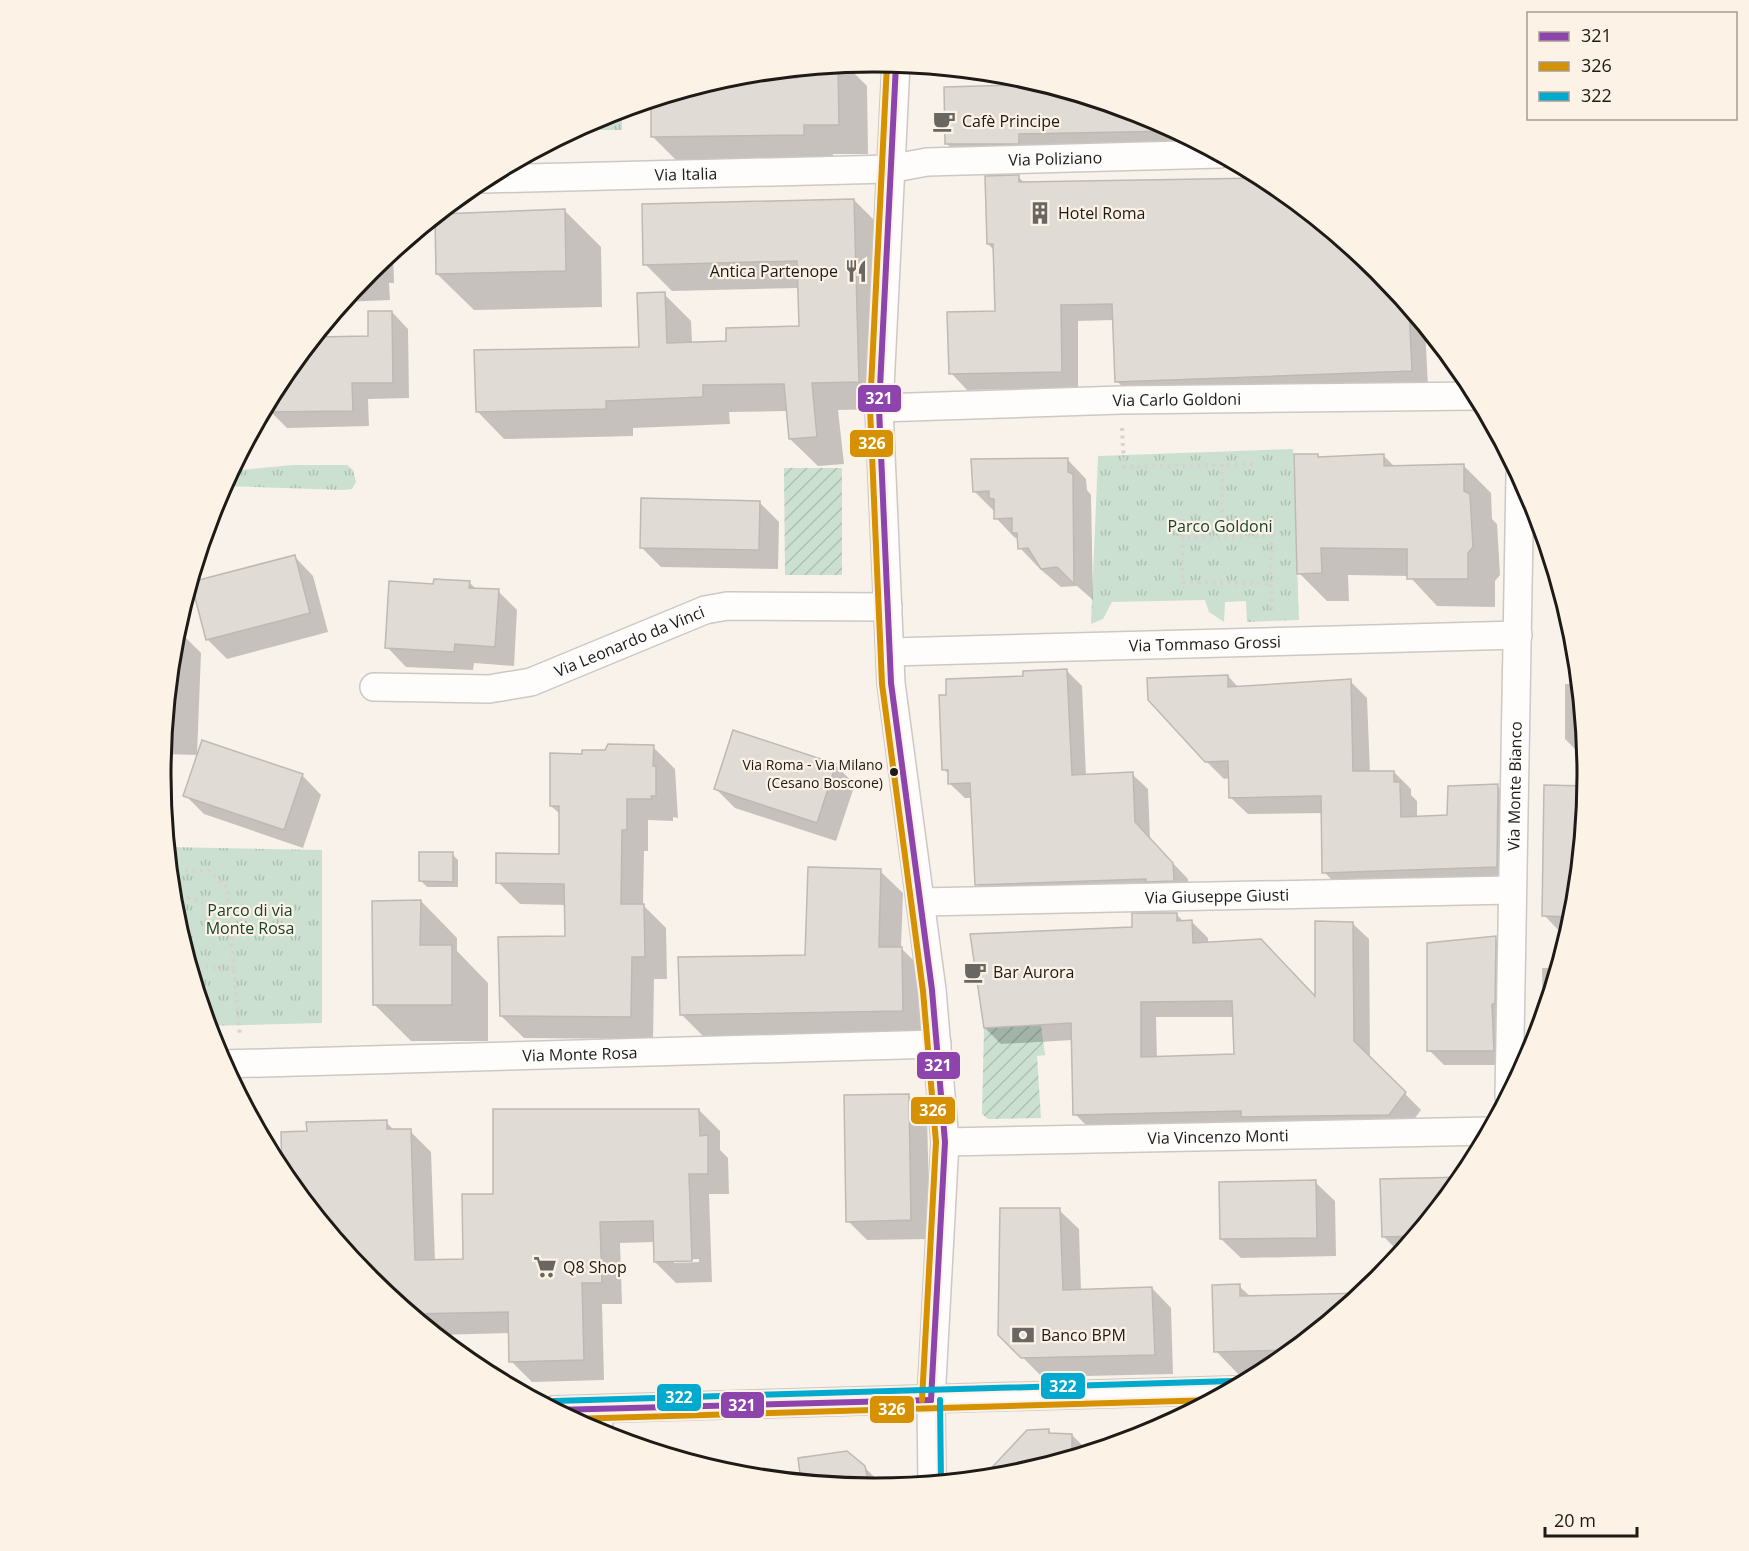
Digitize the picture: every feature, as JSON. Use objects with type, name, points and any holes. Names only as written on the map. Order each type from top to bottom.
[{"type":"street","points":[[895,73],[879,408],[891,683],[921,902],[945,1142],[931,1400],[932,1476]]},
{"type":"street","name":"Via Poliziano","points":[[889,169],[927,162],[1204,154]]},
{"type":"street","name":"Via Italia","points":[[505,178],[889,169]]},
{"type":"street","name":"Via Carlo Goldoni","points":[[879,408],[1121,400],[1466,396]]},
{"type":"street","name":"Via Monte Bianco","points":[[1509,1078],[1520,497]]},
{"type":"street","name":"Via Leonardo da Vinci","points":[[374,687],[489,689],[531,682],[705,610],[727,606],[888,607]]},
{"type":"street","name":"Via Tommaso Grossi","points":[[891,652],[1518,635]]},
{"type":"street","name":"Via Giuseppe Giusti","points":[[921,902],[1511,890]]},
{"type":"street","name":"Via Monte Rosa","points":[[234,1064],[937,1044]]},
{"type":"street","name":"Via Vincenzo Monti","points":[[945,1142],[1481,1131]]},
{"type":"street","points":[[598,1421],[931,1400],[1215,1391]]},
{"type":"path","points":[[1121,400],[1124,467],[1255,464]]},
{"type":"path","points":[[1222,464],[1222,537]]},
{"type":"path","points":[[1183,514],[1182,582],[1271,584],[1271,518]]},
{"type":"path","points":[[1183,537],[1271,536]]},
{"type":"path","points":[[178,870],[201,870],[219,878],[227,887],[234,969],[233,1063]]},
{"type":"path","points":[[182,898],[199,899],[217,910],[229,910]]},
{"type":"path","points":[[198,967],[234,969]]},
{"type":"green space","points":[[622,119],[622,130],[596,130]]},
{"type":"green space","name":"Parco Goldoni","points":[[1293,449],[1299,620],[1247,622],[1246,601],[1225,602],[1224,622],[1209,612],[1205,600],[1112,602],[1103,619],[1091,624],[1098,456]]},
{"type":"green space","points":[[292,465],[347,465],[353,470],[356,482],[352,489],[343,490],[234,486],[241,470]]},
{"type":"green space","points":[[784,468],[842,468],[842,575],[785,575]]},
{"type":"green space","name":"Parco di via Monte Rosa","points":[[175,847],[322,850],[322,1023],[217,1026],[195,958],[185,913]]},
{"type":"green space","points":[[1041,1025],[1045,1055],[1037,1056],[1041,1118],[988,1119],[982,1114],[984,1028]]},
{"type":"building","points":[[838,74],[839,125],[804,125],[804,135],[651,137],[651,108],[737,86]]},
{"type":"building","points":[[1012,86],[1101,109],[1156,131],[1019,134],[1019,144],[945,144],[944,87]]},
{"type":"building","points":[[1019,175],[1019,182],[1245,178],[1303,217],[1372,278],[1403,312],[1410,320],[1412,371],[1115,382],[1112,304],[1061,305],[1062,372],[949,374],[947,312],[995,311],[993,244],[987,244],[985,176]]},
{"type":"building","points":[[854,199],[859,382],[812,383],[817,437],[789,439],[784,384],[703,385],[703,397],[606,401],[606,409],[476,412],[474,350],[639,347],[637,293],[665,292],[667,343],[726,341],[726,328],[799,326],[797,261],[643,265],[642,204]]},
{"type":"building","points":[[565,209],[566,271],[436,274],[435,226],[451,214]]},
{"type":"building","points":[[368,311],[392,311],[393,383],[352,383],[353,411],[273,412],[325,337],[368,336]]},
{"type":"building","points":[[1294,454],[1318,454],[1318,457],[1384,454],[1384,466],[1464,464],[1464,491],[1470,494],[1473,547],[1468,553],[1468,579],[1407,579],[1407,549],[1321,548],[1322,573],[1297,574]]},
{"type":"building","points":[[1068,458],[1068,472],[1073,474],[1074,584],[1057,567],[1041,569],[1028,548],[1018,549],[1017,533],[1012,533],[1012,518],[994,519],[994,499],[989,498],[989,491],[973,492],[971,459]]},
{"type":"building","points":[[641,498],[760,501],[759,550],[640,548]]},
{"type":"building","points":[[295,555],[310,613],[206,640],[194,595],[199,580]]},
{"type":"building","points":[[434,579],[470,581],[469,588],[499,589],[495,647],[455,644],[454,652],[385,648],[389,581],[433,584]]},
{"type":"building","points":[[1067,669],[1072,775],[1133,772],[1135,822],[1173,863],[1174,881],[1146,882],[1146,879],[975,885],[970,783],[948,784],[948,770],[942,770],[939,695],[946,695],[946,679],[1023,676],[1023,671]]},
{"type":"building","points":[[1228,675],[1228,687],[1351,679],[1353,771],[1394,771],[1394,782],[1400,782],[1401,817],[1447,815],[1448,786],[1498,784],[1497,867],[1322,873],[1321,796],[1229,798],[1228,761],[1205,762],[1148,700],[1147,678]]},
{"type":"building","points":[[733,730],[836,764],[817,823],[714,789]]},
{"type":"building","points":[[202,740],[303,774],[284,830],[183,796]]},
{"type":"building","points":[[608,744],[654,745],[653,766],[656,766],[656,796],[651,796],[652,799],[627,799],[627,830],[622,830],[621,904],[644,904],[645,957],[632,957],[631,1017],[500,1016],[498,937],[565,936],[564,884],[496,883],[496,853],[559,854],[559,806],[550,806],[550,753],[582,754],[582,750],[605,750]]},
{"type":"building","points":[[1544,785],[1578,786],[1572,867],[1563,917],[1542,916]]},
{"type":"building","points":[[419,852],[453,852],[453,882],[419,881]]},
{"type":"building","points":[[808,867],[881,869],[879,947],[902,947],[903,1011],[680,1015],[678,957],[805,955]]},
{"type":"building","points":[[421,900],[420,945],[452,945],[452,1005],[373,1005],[372,901]]},
{"type":"building","points":[[1132,913],[1177,913],[1177,921],[1192,920],[1193,943],[1261,939],[1315,996],[1315,921],[1353,922],[1354,1041],[1406,1092],[1389,1115],[1241,1117],[1241,1111],[1073,1115],[1071,1023],[984,1028],[970,934],[1132,927]],"holes":[[[1232,1001],[1234,1054],[1141,1057],[1141,1002]]]},
{"type":"building","points":[[1496,936],[1495,1004],[1492,1004],[1494,1051],[1427,1051],[1427,943]]},
{"type":"building","points":[[909,1094],[911,1220],[846,1222],[844,1095]]},
{"type":"building","points":[[493,1109],[699,1109],[700,1136],[708,1135],[708,1174],[689,1174],[692,1261],[654,1262],[653,1221],[600,1222],[602,1283],[582,1283],[584,1360],[509,1362],[508,1312],[422,1314],[377,1273],[316,1204],[281,1153],[281,1132],[307,1131],[306,1122],[387,1120],[387,1129],[411,1129],[415,1260],[463,1259],[462,1194],[493,1194]]},
{"type":"building","points":[[1451,1177],[1433,1204],[1405,1236],[1382,1237],[1380,1179]]},
{"type":"building","points":[[1316,1180],[1317,1238],[1220,1239],[1219,1182]]},
{"type":"building","points":[[1000,1208],[1060,1208],[1063,1290],[1152,1287],[1155,1355],[1021,1358],[998,1335]]},
{"type":"building","points":[[1240,1284],[1240,1296],[1350,1293],[1303,1334],[1279,1350],[1214,1352],[1212,1285]]},
{"type":"building","points":[[1049,1429],[1049,1433],[1072,1434],[1072,1451],[991,1469],[1027,1430]]},
{"type":"building","points":[[847,1451],[865,1466],[868,1479],[800,1475],[798,1458]]},
{"type":"transit line","name":"326","points":[[887,73],[870,408],[882,684],[923,991],[936,1142],[922,1400]]},
{"type":"transit line","name":"321","points":[[896,73],[879,408],[891,683],[932,990],[945,1142],[931,1400]]},
{"type":"transit line","name":"322","points":[[554,1401],[1232,1381]]},
{"type":"transit line","name":"321","points":[[571,1410],[931,1400]]},
{"type":"transit line","name":"322","points":[[940,1400],[941,1475]]},
{"type":"transit line","name":"326","points":[[590,1418],[1196,1401]]},
{"type":"place","name":"Cafè Principe","points":[[944,121]]},
{"type":"place","name":"Hotel Roma","points":[[1040,213]]},
{"type":"place","name":"Antica Partenope","points":[[856,271]]},
{"type":"place","name":"Via Roma - Via Milano (Cesano Boscone)","points":[[894,772]]},
{"type":"place","name":"Bar Aurora","points":[[975,972]]},
{"type":"place","name":"Q8 Shop","points":[[545,1267]]},
{"type":"place","name":"Banco BPM","points":[[1023,1335]]}]
